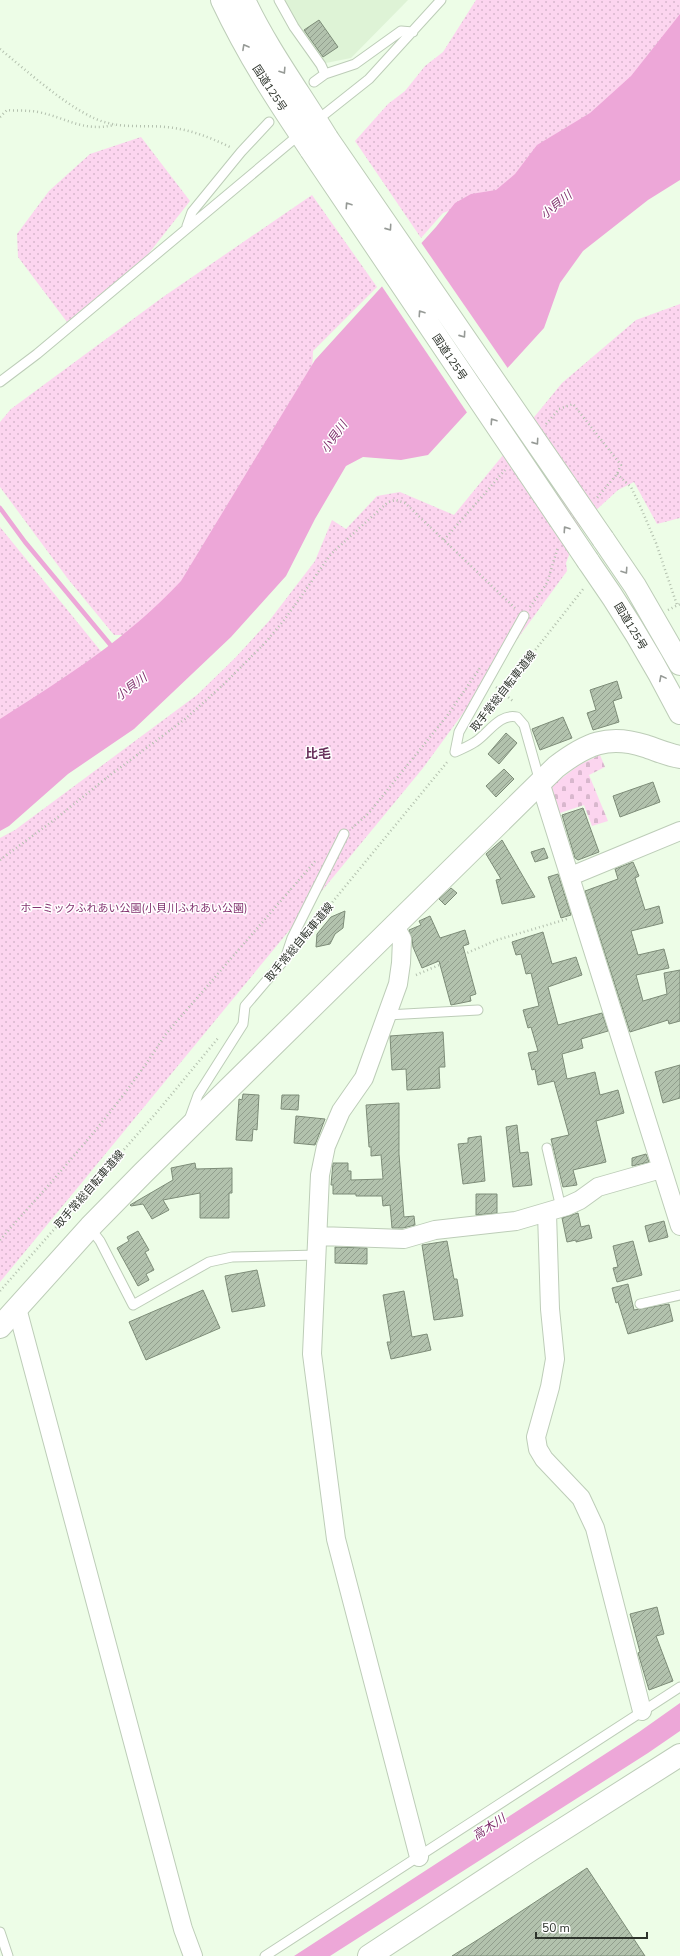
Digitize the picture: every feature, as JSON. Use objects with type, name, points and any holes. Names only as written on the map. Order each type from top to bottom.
[{"type":"main road","name":"国道125号","points":[[222,0],[239,36],[262,76],[314,136],[603,539],[635,586],[680,664]]},
{"type":"main road","name":"国道125号","points":[[244,0],[279,64],[314,136],[588,561],[613,596],[659,672],[680,713]]},
{"type":"main road","points":[[0,1328],[90,1227],[186,1130],[540,782],[573,754],[599,742],[630,742],[680,757]]},
{"type":"main road","points":[[369,1956],[532,1849],[680,1756]]},
{"type":"street","points":[[540,782],[571,876],[680,1226]]},
{"type":"street","points":[[571,876],[680,831]]},
{"type":"street","points":[[394,924],[402,939],[398,984],[364,1078],[341,1111],[326,1146],[320,1175],[318,1255],[312,1354],[336,1539],[419,1857]]},
{"type":"street","points":[[318,1236],[404,1239],[434,1230],[509,1222],[554,1211],[580,1200],[598,1187],[662,1169]]},
{"type":"street","points":[[554,1211],[550,1309],[555,1359],[550,1387],[536,1437],[538,1448],[544,1459],[581,1498],[595,1528],[642,1712]]},
{"type":"street","points":[[17,1308],[180,1922],[193,1956]]},
{"type":"lane","points":[[279,0],[294,27],[321,65],[325,74]]},
{"type":"lane","points":[[0,382],[37,354],[186,227],[314,136],[413,32],[441,0]]},
{"type":"lane","points":[[314,82],[325,74],[355,64],[400,31],[413,32]]},
{"type":"lane","points":[[186,227],[192,212],[241,152],[269,122]]},
{"type":"lane","points":[[455,752],[459,732],[524,616]]},
{"type":"lane","points":[[455,752],[476,742],[496,724],[508,717],[517,717],[524,725],[540,782]]},
{"type":"lane","name":"取手常総自転車道線","points":[[186,1130],[198,1095],[243,1024],[245,1006],[285,959],[292,938],[344,834]]},
{"type":"lane","points":[[387,1015],[478,1010]]},
{"type":"lane","points":[[547,1148],[554,1211]]},
{"type":"lane","points":[[90,1227],[100,1241],[133,1305],[209,1262],[232,1257],[318,1255]]},
{"type":"lane","points":[[640,1304],[670,1296],[680,1295]]},
{"type":"lane","points":[[265,1956],[680,1687]]},
{"type":"lane","points":[[0,1932],[8,1956]]},
{"type":"path","points":[[0,49],[44,85],[90,117],[118,125],[166,127],[186,130],[206,136],[241,152]]},
{"type":"path","points":[[0,117],[7,110],[38,112],[69,123],[99,129],[118,125]]},
{"type":"path","points":[[617,474],[631,487],[656,543],[678,605],[670,608]]},
{"type":"path","points":[[0,860],[185,719],[224,684],[264,644],[285,619],[331,554],[388,502],[396,500],[405,503],[524,616]]},
{"type":"path","name":"取手常総自転車道線","points":[[478,722],[587,584]]},
{"type":"path","points":[[344,834],[373,808],[447,716],[482,664]]},
{"type":"path","points":[[499,690],[514,702]]},
{"type":"path","name":"取手常総自転車道線","points":[[310,929],[455,752]]},
{"type":"path","points":[[0,1240],[111,1112],[148,1062],[164,1035],[322,854]]},
{"type":"path","points":[[398,984],[497,940],[582,914]]},
{"type":"path","name":"取手常総自転車道線","points":[[0,1291],[157,1112],[221,1035]]},
{"type":"shaded area","points":[[284,0],[408,0],[351,58],[326,63],[295,21]]},
{"type":"green space","points":[[476,0],[680,0],[680,45],[506,190],[443,213],[421,238],[355,141],[388,104],[405,91],[425,66],[443,52]]},
{"type":"green space","points":[[141,137],[190,201],[146,257],[67,322],[18,257],[17,234],[49,191],[90,154]]},
{"type":"green space","points":[[312,195],[377,287],[313,351],[312,374],[183,586],[129,635],[114,635],[68,579],[0,487],[0,422],[11,409],[163,297]]},
{"type":"green space","name":"ホーミックふれあい公園(小貝川ふれあい公園)","points":[[680,304],[680,518],[657,524],[634,482],[618,490],[581,524],[566,563],[567,571],[423,768],[0,1282],[0,838],[15,830],[197,695],[235,658],[269,621],[315,561],[332,520],[346,529],[377,496],[400,492],[454,515],[562,383],[636,320]]},
{"type":"green space","points":[[0,527],[104,655],[0,723]]},
{"type":"green space","points":[[600,755],[605,767],[589,775],[608,821],[592,826],[584,805],[557,814],[550,787],[579,765]]},
{"type":"water","name":"小貝川","points":[[680,14],[680,180],[648,200],[583,251],[560,283],[544,328],[428,455],[401,460],[363,457],[346,466],[315,519],[286,576],[231,637],[134,729],[68,774],[9,826],[0,831],[0,719],[95,656],[140,620],[181,581],[315,360],[436,227],[455,203],[471,194],[496,190],[515,174],[537,145],[590,113],[631,76]]},
{"type":"water","points":[[680,1703],[680,1731],[648,1753],[330,1956],[294,1956],[639,1732]]},
{"type":"pier","points":[[420,241],[509,370],[468,414],[381,285]]},
{"type":"building","points":[[319,20],[338,47],[323,57],[304,30]]},
{"type":"building","points":[[617,681],[622,698],[613,701],[619,722],[593,730],[587,713],[596,710],[590,690]]},
{"type":"building","points":[[563,717],[572,738],[540,750],[532,729]]},
{"type":"building","points":[[506,733],[517,743],[499,764],[488,754]]},
{"type":"building","points":[[504,769],[514,779],[496,797],[486,786]]},
{"type":"building","points":[[653,782],[660,802],[620,817],[613,796]]},
{"type":"building","points":[[583,808],[599,852],[578,860],[575,858],[562,815]]},
{"type":"building","points":[[502,840],[535,897],[502,904],[496,880],[501,879],[486,854]]},
{"type":"building","points":[[544,848],[548,858],[535,862],[531,852]]},
{"type":"building","points":[[633,862],[639,876],[635,878],[645,910],[659,906],[663,923],[631,931],[638,955],[664,949],[669,968],[636,975],[643,1001],[667,994],[664,973],[680,970],[680,1021],[669,1024],[668,1020],[630,1032],[585,891],[618,879],[615,869]]},
{"type":"building","points":[[558,874],[571,915],[561,918],[548,877]]},
{"type":"building","points":[[451,888],[457,893],[445,905],[439,899]]},
{"type":"building","points":[[345,911],[343,928],[335,934],[330,944],[316,947],[317,934],[331,917]]},
{"type":"building","points":[[430,916],[440,938],[465,930],[469,944],[463,946],[476,994],[470,996],[471,1001],[451,1005],[439,961],[422,968],[413,947],[409,930],[421,925],[419,921]]},
{"type":"building","points":[[543,932],[552,964],[576,957],[582,975],[548,987],[558,1025],[602,1013],[608,1031],[581,1039],[583,1048],[562,1054],[567,1079],[595,1072],[600,1095],[618,1090],[624,1113],[596,1121],[606,1162],[573,1170],[577,1185],[563,1187],[551,1139],[569,1135],[554,1081],[538,1085],[535,1069],[532,1070],[528,1053],[538,1051],[531,1027],[528,1028],[523,1010],[539,1006],[531,973],[526,974],[521,954],[516,955],[512,942]]},
{"type":"building","points":[[443,1032],[445,1067],[439,1067],[440,1088],[407,1090],[406,1069],[392,1070],[390,1036]]},
{"type":"building","points":[[680,1065],[680,1098],[663,1103],[655,1072]]},
{"type":"building","points":[[243,1094],[259,1095],[257,1130],[253,1129],[252,1141],[236,1140],[239,1099],[242,1100]]},
{"type":"building","points":[[282,1095],[299,1095],[298,1110],[281,1109]]},
{"type":"building","points":[[399,1103],[399,1154],[404,1217],[414,1216],[415,1225],[403,1228],[392,1228],[390,1205],[383,1206],[382,1196],[333,1194],[333,1185],[331,1185],[333,1163],[348,1163],[348,1171],[351,1171],[351,1180],[383,1179],[381,1155],[371,1156],[366,1105]]},
{"type":"building","points":[[296,1116],[325,1119],[315,1145],[294,1143]]},
{"type":"building","points":[[517,1125],[520,1153],[528,1152],[532,1185],[513,1187],[506,1127]]},
{"type":"building","points":[[481,1136],[485,1181],[463,1184],[458,1144],[468,1143],[468,1138]]},
{"type":"building","points":[[646,1154],[649,1162],[632,1166],[632,1158]]},
{"type":"building","points":[[195,1163],[196,1169],[232,1168],[232,1193],[229,1193],[229,1218],[200,1218],[200,1193],[163,1200],[169,1210],[152,1219],[143,1204],[130,1205],[173,1180],[171,1168]]},
{"type":"building","points":[[476,1194],[497,1194],[497,1213],[476,1215]]},
{"type":"building","points":[[578,1213],[581,1227],[589,1225],[592,1238],[576,1242],[576,1240],[567,1242],[562,1218]]},
{"type":"building","points":[[664,1221],[668,1237],[649,1242],[645,1226]]},
{"type":"building","points":[[138,1231],[149,1250],[145,1252],[154,1270],[146,1274],[149,1280],[138,1286],[117,1248],[129,1241],[127,1237]]},
{"type":"building","points":[[447,1241],[454,1279],[457,1279],[463,1316],[434,1320],[422,1245]]},
{"type":"building","points":[[633,1241],[642,1275],[617,1282],[613,1268],[618,1267],[613,1246]]},
{"type":"building","points":[[335,1247],[367,1248],[367,1264],[335,1263]]},
{"type":"building","points":[[257,1270],[265,1306],[232,1312],[225,1276]]},
{"type":"building","points":[[628,1284],[634,1310],[669,1304],[673,1321],[628,1334],[612,1288]]},
{"type":"building","points":[[203,1290],[220,1328],[146,1360],[129,1322]]},
{"type":"building","points":[[404,1291],[412,1337],[427,1334],[431,1350],[391,1359],[387,1342],[391,1342],[383,1295]]},
{"type":"building","points":[[657,1607],[664,1634],[656,1636],[673,1681],[649,1690],[638,1653],[640,1652],[630,1614]]},
{"type":"building","points":[[587,1868],[645,1956],[452,1956],[479,1939]]},
{"type":"waterway","points":[[0,508],[25,542],[113,648]]},
{"type":"district","name":"比毛","points":[[318,753]]},
{"type":"water label","name":"高木川","points":[[489,1827]]}]
